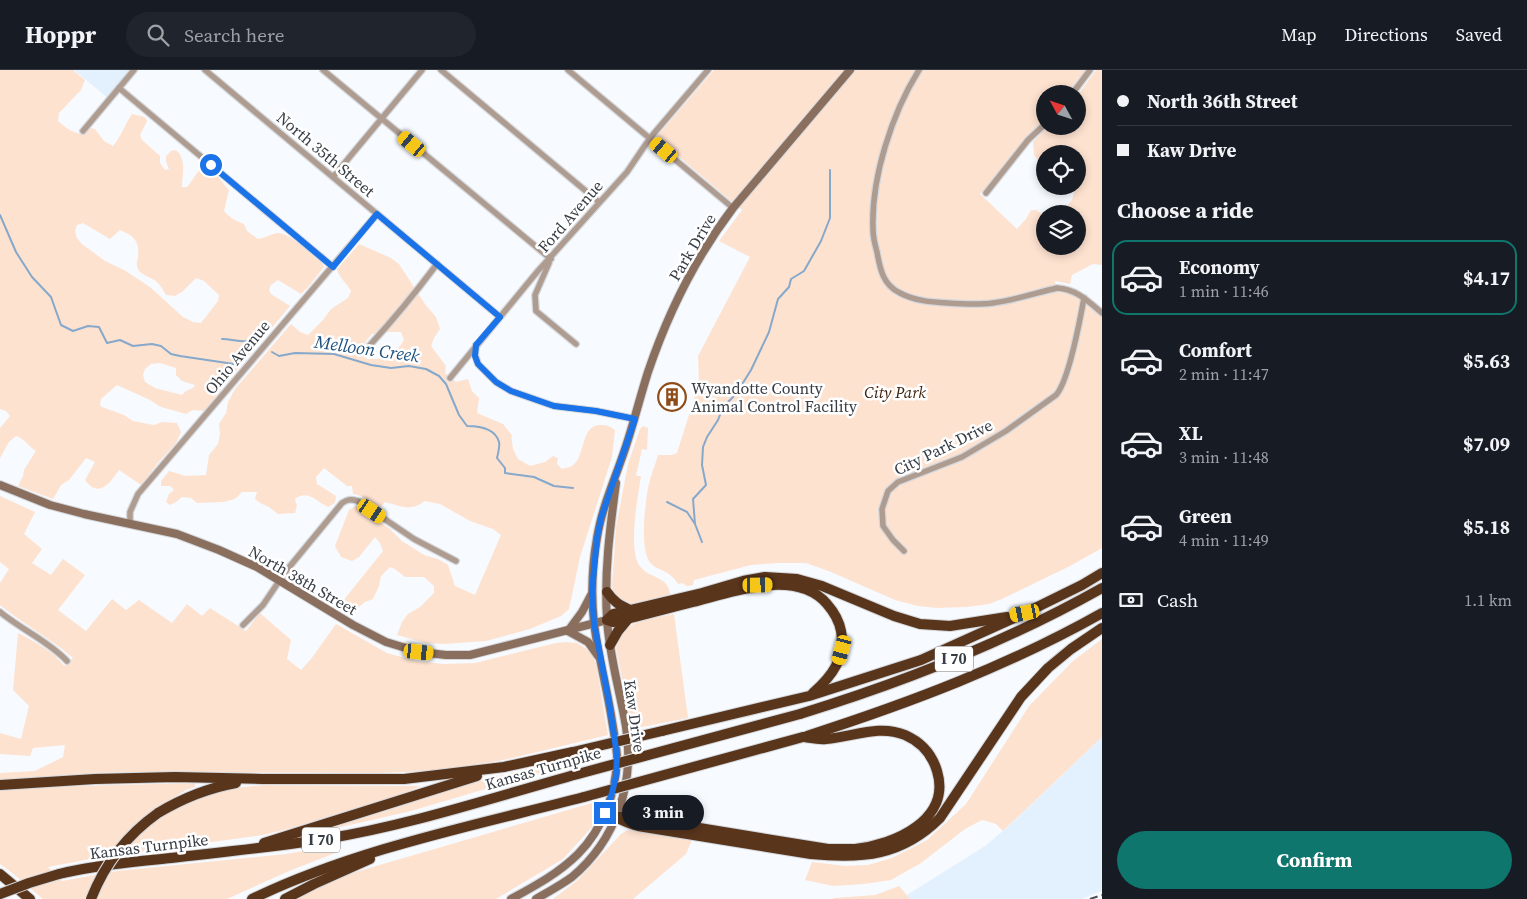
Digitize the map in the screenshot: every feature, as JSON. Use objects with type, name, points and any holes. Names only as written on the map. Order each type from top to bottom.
[{"type":"highway","points":[[0,785],[95,778],[404,779],[504,767],[809,696],[922,660],[1025,613],[1102,573]]},
{"type":"highway","points":[[702,596],[743,581],[764,578],[797,579],[822,586],[894,616],[920,624],[950,626],[1025,613]]},
{"type":"highway","points":[[607,620],[613,614],[629,614],[702,596],[758,585],[794,586],[810,591],[823,599],[835,613],[843,638],[839,663],[830,676],[809,696]]},
{"type":"highway","name":"Kansas Turnpike","points":[[0,894],[29,883],[76,870],[279,846],[327,839],[380,828],[800,714],[862,695],[924,672],[1020,631],[1102,588]]},
{"type":"highway","points":[[607,592],[629,614]]},
{"type":"highway","name":"I 70","points":[[252,899],[311,873],[351,859],[408,842],[584,797],[803,737],[904,704],[974,676],[1102,613]]},
{"type":"highway","points":[[610,645],[629,614]]},
{"type":"highway","points":[[605,813],[617,816],[626,823],[638,822],[778,844],[836,856],[855,856],[889,850],[904,845],[929,829],[940,818],[1008,715],[1034,682],[1071,649],[1102,628]]},
{"type":"highway","points":[[778,844],[828,849],[874,845],[910,832],[920,826],[933,809],[938,794],[938,775],[928,752],[922,745],[905,735],[884,731],[859,732],[825,739],[803,737]]},
{"type":"highway","points":[[236,851],[504,767]]},
{"type":"highway","points":[[91,899],[106,867],[117,852],[141,825],[158,813],[193,794],[219,786],[262,779]]},
{"type":"highway","points":[[285,899],[408,842]]},
{"type":"highway","points":[[0,874],[30,899]]},
{"type":"main road","name":"Park Drive","points":[[594,623],[592,591],[598,531],[606,502],[635,419],[648,372],[673,309],[702,251],[732,208],[850,70]]},
{"type":"main road","name":"Park Drive","points":[[607,620],[607,570],[611,520],[618,471]]},
{"type":"main road","name":"North 38th Street","points":[[0,485],[50,505],[176,534],[219,550],[257,567],[353,625],[386,642],[419,652],[470,655],[607,620]]},
{"type":"main road","points":[[592,591],[582,612],[568,631],[588,642],[600,658]]},
{"type":"main road","name":"Kaw Drive","points":[[536,899],[570,878],[586,863],[604,841],[622,802],[626,786],[628,754],[626,729],[607,620]]},
{"type":"main road","name":"Kaw Drive","points":[[511,899],[549,877],[579,854],[594,834],[605,813],[612,793],[616,776],[617,755],[594,623]]},
{"type":"street","points":[[83,131],[134,70]]},
{"type":"street","name":"North 35th Street","points":[[204,70],[500,317]]},
{"type":"street","points":[[323,70],[551,259],[535,295],[536,311],[576,344]]},
{"type":"street","points":[[333,177],[422,70]]},
{"type":"street","points":[[441,70],[599,202]]},
{"type":"street","points":[[568,70],[732,208]]},
{"type":"street","points":[[919,70],[898,110],[887,142],[874,198],[873,230],[880,268],[886,282],[898,292],[910,298],[933,302],[975,304],[995,303],[1057,288],[1067,289],[1084,298],[1102,313]]},
{"type":"street","points":[[1079,85],[1090,70]]},
{"type":"street","name":"Ford Avenue","points":[[450,378],[500,317],[627,172],[650,138],[705,71]]},
{"type":"street","points":[[119,88],[333,267]]},
{"type":"street","points":[[986,193],[1036,132]]},
{"type":"street","name":"Ohio Avenue","points":[[130,523],[130,512],[138,494],[377,214]]},
{"type":"street","points":[[370,345],[409,301],[438,264]]},
{"type":"street","name":"City Park Drive","points":[[904,551],[883,526],[882,509],[888,491],[898,482],[970,452],[1006,432],[1056,395],[1065,377],[1079,327],[1084,298]]},
{"type":"street","points":[[476,345],[475,356],[478,364],[496,382],[511,391],[554,406],[596,411],[635,419]]},
{"type":"street","points":[[243,625],[263,605],[286,571],[342,503],[351,499],[358,501],[414,539],[456,561]]},
{"type":"street","points":[[0,612],[48,644],[67,661]]},
{"type":"shaded area","points":[[74,70],[131,70],[108,98]]},
{"type":"shaded area","points":[[1102,737],[1102,891],[1081,899],[910,899],[907,895],[985,846],[1010,825]]},
{"type":"green space","points":[[0,70],[73,70],[85,80],[81,90],[59,113],[58,121],[64,126],[72,131],[83,134],[90,128],[95,129],[104,141],[113,146],[132,114],[145,117],[147,121],[140,135],[142,140],[160,156],[160,163],[165,170],[169,169],[166,156],[171,151],[176,150],[182,158],[182,187],[187,187],[203,166],[212,169],[229,190],[224,211],[228,215],[244,224],[247,231],[258,239],[277,233],[288,236],[306,249],[324,267],[301,294],[278,280],[271,285],[269,290],[271,294],[290,306],[224,385],[205,411],[193,410],[186,414],[161,407],[117,385],[101,399],[100,405],[102,407],[124,415],[133,421],[154,425],[162,422],[177,423],[181,432],[176,443],[141,485],[119,470],[104,487],[100,489],[90,486],[85,480],[95,462],[86,458],[69,480],[61,485],[53,499],[18,486],[24,470],[36,451],[16,436],[9,442],[0,458],[0,428],[10,416],[6,411],[0,409]],"holes":[[[83,223],[110,239],[120,230],[132,237],[138,247],[138,269],[157,282],[166,295],[175,296],[182,292],[196,278],[204,281],[219,295],[218,301],[201,323],[193,322],[183,317],[150,287],[124,270],[105,261],[82,244],[77,238],[75,231],[77,225]],[[160,363],[176,368],[176,375],[182,381],[195,385],[193,388],[182,395],[155,388],[145,382],[143,375],[145,369],[151,364]]]},
{"type":"green space","name":"City Park","points":[[714,70],[1086,70],[1074,85],[1036,85],[1036,129],[980,194],[1017,229],[1031,210],[1036,210],[1036,255],[1086,255],[1086,205],[1068,205],[1073,195],[1086,195],[1086,145],[1036,145],[1036,157],[1034,155],[1033,142],[1040,135],[1086,135],[1085,85],[1096,70],[1102,70],[1102,265],[1093,264],[1072,275],[1070,284],[1055,281],[1057,292],[1064,292],[1076,297],[1102,317],[1102,548],[1002,599],[989,604],[967,607],[937,608],[918,606],[895,600],[806,563],[751,565],[694,580],[693,585],[687,586],[682,583],[678,584],[667,573],[652,565],[646,555],[644,536],[645,515],[649,484],[658,455],[677,453],[699,383],[698,356],[750,257],[719,241],[742,210],[658,139],[657,136]]},
{"type":"green space","points":[[359,244],[391,258],[399,264],[425,304],[436,317],[440,329],[431,346],[446,366],[445,373],[456,382],[468,379],[472,391],[479,398],[477,413],[503,424],[511,434],[513,449],[518,459],[530,466],[545,462],[553,456],[558,458],[557,464],[562,469],[570,467],[580,455],[589,430],[605,425],[615,430],[612,457],[580,557],[569,609],[561,616],[530,629],[486,641],[444,644],[426,643],[397,635],[402,622],[408,614],[420,607],[434,593],[434,586],[424,577],[405,577],[390,567],[381,576],[373,599],[365,602],[350,614],[338,607],[383,551],[375,537],[359,557],[352,561],[341,557],[335,546],[349,510],[356,506],[390,529],[402,541],[424,555],[438,559],[448,565],[455,586],[475,595],[501,535],[493,529],[470,521],[440,504],[425,501],[415,506],[405,507],[385,502],[379,509],[361,496],[353,494],[352,486],[347,486],[324,468],[316,477],[317,484],[336,496],[335,503],[328,507],[312,497],[304,495],[295,499],[297,506],[295,513],[278,514],[255,499],[257,492],[242,492],[235,499],[223,502],[197,503],[191,498],[182,497],[170,505],[166,502],[169,494],[174,490],[170,486],[161,486],[161,481],[169,471],[186,476],[206,475],[209,455],[218,444],[219,424],[226,413],[228,402],[235,389],[291,324],[300,332],[308,335],[331,309],[348,298],[351,291],[339,275],[337,269]],"holes":[[[401,332],[404,340],[393,353],[385,357],[367,359],[363,352],[366,341],[372,334]]]},
{"type":"green space","points":[[643,426],[648,428],[647,450],[642,449],[636,476],[641,476],[636,509],[634,546],[639,565],[643,570],[667,584],[670,596],[629,606],[617,598],[612,586],[616,527],[628,464],[640,429]]},
{"type":"green space","points":[[0,496],[35,512],[24,534],[42,549],[32,563],[51,575],[63,559],[85,575],[58,610],[86,631],[112,599],[126,610],[139,600],[172,623],[187,604],[202,616],[210,608],[246,631],[260,613],[291,640],[287,659],[301,670],[336,624],[387,653],[415,661],[444,664],[475,663],[556,643],[577,643],[592,655],[596,664],[608,735],[508,759],[466,767],[427,771],[379,773],[116,772],[0,780],[0,773],[35,771],[63,757],[65,745],[33,748],[30,756],[0,754],[0,733],[21,739],[29,706],[13,690],[18,633],[49,651],[64,666],[73,658],[0,605],[0,583],[9,569],[0,562]]},
{"type":"green space","points":[[674,614],[688,718],[632,729],[616,648],[625,630],[632,625],[646,619]]},
{"type":"green space","points":[[1102,639],[1102,737],[1003,831],[996,824],[982,820],[965,829],[921,863],[891,880],[833,886],[805,880],[812,862],[845,866],[868,865],[892,858],[927,840],[966,804],[1029,706],[1073,661]]},
{"type":"green space","points":[[565,759],[567,765],[411,811],[328,830],[327,828],[386,811],[456,787]]},
{"type":"green space","points":[[195,783],[195,787],[186,790],[155,809],[168,811],[214,793],[235,788],[264,785],[421,786],[392,798],[312,823],[263,835],[101,857],[48,867],[62,881],[117,871],[286,854],[338,845],[338,852],[289,871],[227,899],[43,899],[0,864],[0,788]]},
{"type":"green space","points":[[602,800],[601,808],[592,827],[563,859],[496,899],[296,899],[335,878]]},
{"type":"green space","points":[[630,829],[692,840],[686,854],[633,899],[553,899],[578,880],[621,834]]},
{"type":"green space","points":[[899,886],[910,899],[833,899],[875,895]]},
{"type":"waterway","points":[[695,524],[693,499],[706,485],[702,465],[703,447],[723,407],[736,394],[751,370],[769,332],[778,299],[789,287],[791,279],[804,271],[821,241],[830,218],[830,170]]},
{"type":"waterway","name":"Melloon Creek","points":[[0,215],[16,252],[32,277],[51,297],[61,325],[73,331],[88,326],[99,327],[107,343],[120,340],[133,346],[152,344],[161,346],[171,354],[234,364],[243,360],[248,341],[252,336],[256,337],[257,341]]},
{"type":"waterway","points":[[222,339],[247,341]]},
{"type":"waterway","name":"Melloon Creek","points":[[272,352],[279,356],[295,353],[334,354],[371,365],[391,368],[409,366],[426,369],[439,376],[446,384],[459,415],[467,426],[486,429],[497,437],[499,442],[497,458],[505,468],[505,473],[534,477],[554,486],[573,488]]},
{"type":"waterway","name":"Melloon Creek","points":[[667,502],[687,512],[695,524],[702,542]]},
{"type":"railway","points":[[1090,899],[1102,895]]},
{"type":"place","name":"Wyandotte County Animal Control Facility","points":[[672,397]]},
{"type":"route","points":[[211,165],[333,267],[377,214],[500,317],[476,345],[475,356],[478,364],[496,382],[527,398],[554,406],[596,411],[635,419],[601,518],[594,559],[592,591],[594,623],[617,755],[616,776],[605,813]]}]
